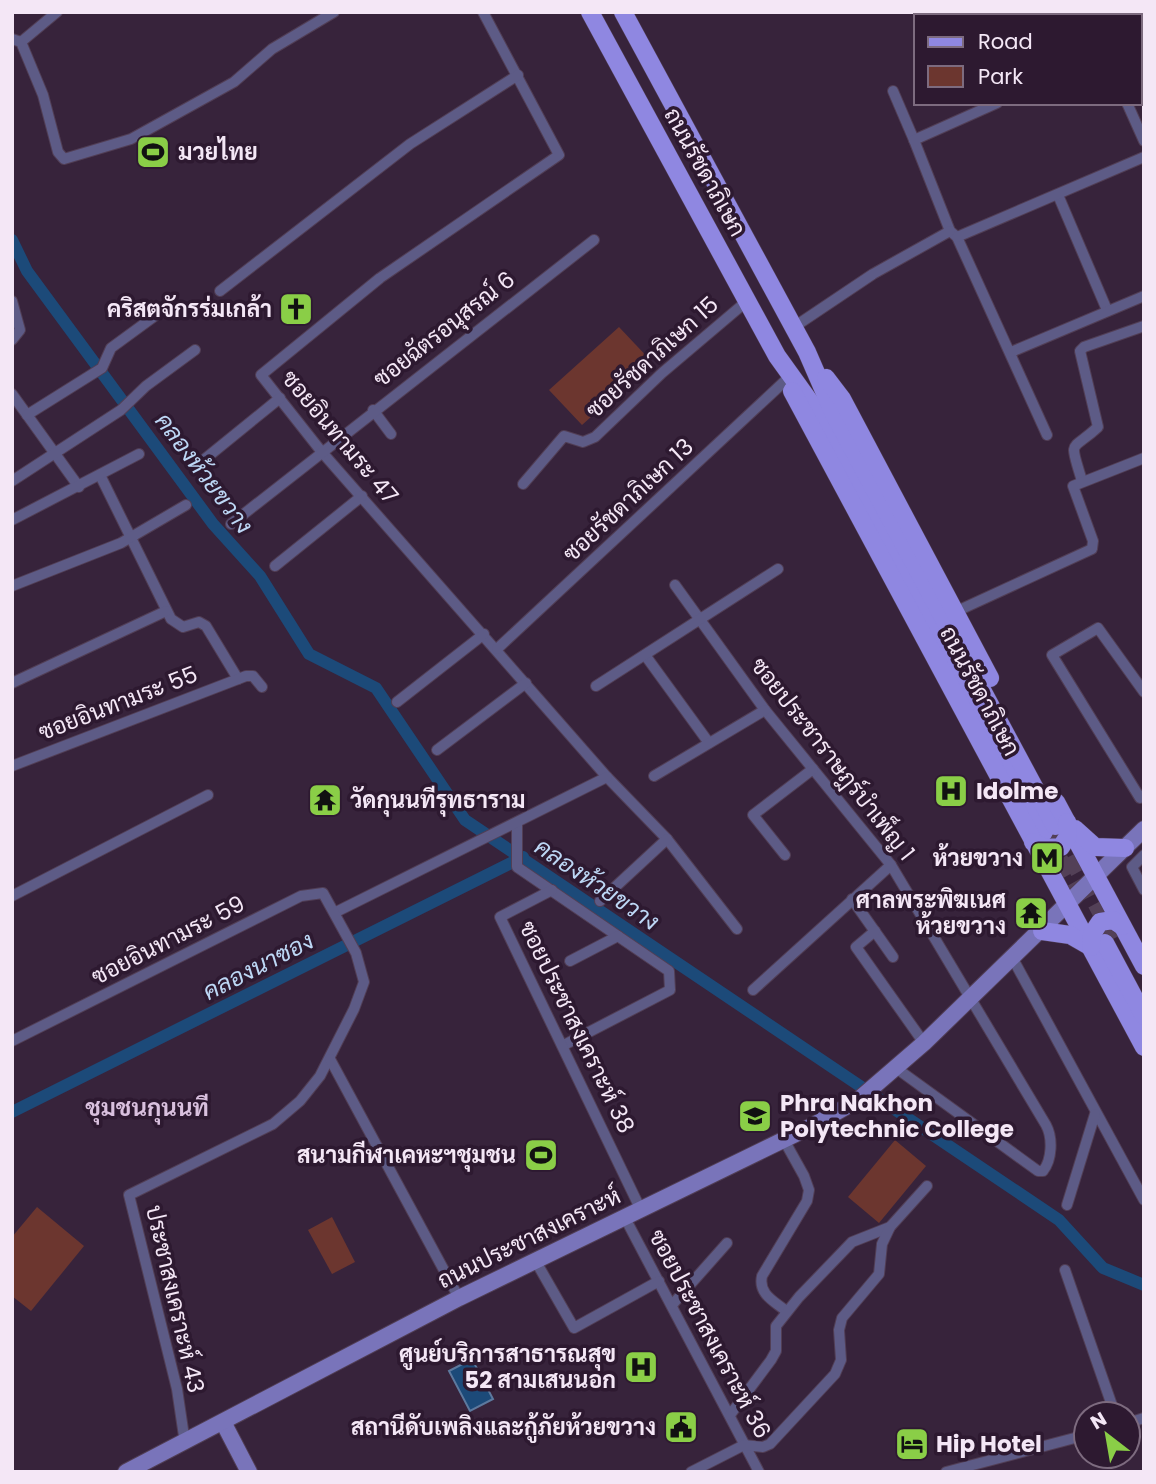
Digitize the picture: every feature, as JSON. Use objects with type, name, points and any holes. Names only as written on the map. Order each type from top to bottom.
[{"type":"main road","name":"ถนนรัชดาภิเษก","points":[[590,12],[747,301],[786,380],[1050,830],[1096,878],[1108,939],[1144,1047]]},
{"type":"main road","name":"ถนนรัชดาภิเษก","points":[[623,12],[807,352],[834,414],[1050,830]]},
{"type":"main road","name":"ถนนรัชดาภิเษก","points":[[807,352],[842,399],[955,612],[1050,830],[1068,905],[1144,966]]},
{"type":"main road","name":"ถนนรัชดาภิเษก","points":[[776,356],[823,420],[1050,830]]},
{"type":"main road","name":"ถนนประชาสงเคราะห์","points":[[126,1472],[459,1298],[858,1100],[971,1000],[1144,829]]},
{"type":"main road","points":[[1050,830],[1095,847],[1125,848]]},
{"type":"main road","points":[[1042,931],[1108,939]]},
{"type":"main road","name":"ถนนรัชดาภิเษก","points":[[1108,939],[1144,991]]},
{"type":"main road","name":"ถนนรัชดาภิเษก","points":[[1108,939],[1144,1016]]},
{"type":"main road","points":[[223,1422],[249,1472]]},
{"type":"street","points":[[57,12],[17,41],[43,95],[58,152],[64,159],[131,139],[234,82],[272,49],[334,12]]},
{"type":"street","name":"ซอยอินทามระ 47","points":[[483,12],[559,155],[380,278],[264,370],[264,380],[321,451],[607,777],[667,839],[737,929]]},
{"type":"street","points":[[220,290],[410,144],[518,75]]},
{"type":"street","points":[[892,91],[953,234],[1012,352],[1047,435]]},
{"type":"street","points":[[914,141],[993,105]]},
{"type":"street","points":[[1128,105],[1144,141]]},
{"type":"street","points":[[793,327],[873,274],[953,234],[1058,195],[1144,157]]},
{"type":"street","points":[[1058,195],[1107,310]]},
{"type":"street","name":"ซอยฉัตรอนุสรณ์ 6","points":[[231,524],[373,410],[594,240]]},
{"type":"street","points":[[1012,352],[1144,296]]},
{"type":"street","points":[[12,301],[20,330],[12,341]]},
{"type":"street","name":"ซอยรัชดาภิเษก 15","points":[[523,484],[564,436],[583,442],[595,438],[662,373],[747,301]]},
{"type":"street","points":[[27,415],[99,370],[111,348],[163,310]]},
{"type":"street","points":[[1082,481],[1073,452],[1075,445],[1098,427],[1080,351],[1084,347],[1144,326]]},
{"type":"street","points":[[12,481],[126,406],[146,386],[195,351]]},
{"type":"street","name":"ซอยรัชดาภิเษก 13","points":[[497,649],[786,380]]},
{"type":"street","points":[[12,394],[79,487]]},
{"type":"street","points":[[195,467],[280,398]]},
{"type":"street","points":[[373,410],[391,434]]},
{"type":"street","points":[[12,520],[139,454]]},
{"type":"street","points":[[955,612],[1092,549],[1093,541],[1073,486],[1144,458]]},
{"type":"street","points":[[12,683],[166,611],[100,475]]},
{"type":"street","points":[[275,566],[362,496]]},
{"type":"street","points":[[12,586],[79,561],[186,505]]},
{"type":"street","points":[[596,686],[778,569]]},
{"type":"street","name":"ซอยประชาราษฎร์บำเพ็ญ 1","points":[[676,585],[765,710],[891,865],[1050,1132],[1047,1167],[1038,1171],[896,1068]]},
{"type":"street","name":"ซอยอินทามระ 55","points":[[12,766],[239,679],[206,626],[199,622],[183,627],[177,625],[166,611]]},
{"type":"street","points":[[1144,692],[1098,628],[1052,656],[1140,798],[1144,795]]},
{"type":"street","points":[[397,702],[484,634]]},
{"type":"street","points":[[645,655],[709,743]]},
{"type":"street","points":[[239,679],[253,676],[262,687]]},
{"type":"street","points":[[437,751],[526,683]]},
{"type":"street","points":[[654,776],[765,710]]},
{"type":"street","points":[[785,855],[753,815],[813,769]]},
{"type":"street","points":[[336,912],[506,830],[607,777]]},
{"type":"street","points":[[12,896],[208,795]]},
{"type":"street","points":[[517,824],[517,866],[669,971],[670,990],[564,1045]]},
{"type":"street","points":[[600,901],[667,839]]},
{"type":"street","points":[[1144,855],[1132,867],[1144,890]]},
{"type":"street","points":[[753,990],[891,865]]},
{"type":"street","name":"ซอยประชาสงเคราะห์ 38","points":[[552,890],[500,917],[564,1045],[640,1208]]},
{"type":"street","name":"ซอยอินทามระ 59","points":[[12,1041],[301,896],[323,893],[336,912]]},
{"type":"street","points":[[852,899],[893,957]]},
{"type":"street","name":"ประชาสงเคราะห์ 43","points":[[185,1443],[177,1389],[129,1195],[273,1124],[300,1101],[330,1059],[364,982],[356,953],[336,912]]},
{"type":"street","points":[[875,931],[856,947],[924,1043]]},
{"type":"street","points":[[570,961],[618,936]]},
{"type":"street","points":[[1013,960],[1144,1200]]},
{"type":"street","points":[[330,1059],[459,1298]]},
{"type":"street","points":[[1067,1205],[1095,1114]]},
{"type":"street","points":[[784,1139],[809,1190],[807,1201],[760,1284],[763,1292],[786,1311]]},
{"type":"street","points":[[691,1472],[744,1445],[763,1447],[770,1444],[840,1367],[839,1330],[842,1318],[879,1274],[882,1244],[890,1227],[927,1186]]},
{"type":"street","name":"ซอยประชาสงเคราะห์ 36","points":[[624,1216],[759,1472]]},
{"type":"street","points":[[730,1415],[776,1351],[776,1326],[786,1311],[852,1242],[890,1227]]},
{"type":"street","points":[[672,1305],[727,1243]]},
{"type":"street","points":[[535,1260],[574,1328],[659,1281]]},
{"type":"street","points":[[1065,1270],[1110,1400]]},
{"type":"street","points":[[946,1472],[1072,1439]]},
{"type":"green space","points":[[619,327],[652,362],[582,425],[549,390]]},
{"type":"green space","points":[[895,1140],[926,1166],[879,1223],[848,1197]]},
{"type":"green space","points":[[37,1207],[84,1246],[31,1311],[12,1296],[12,1237]]},
{"type":"green space","points":[[332,1217],[355,1262],[332,1274],[308,1230]]},
{"type":"water","points":[[472,1359],[493,1399],[470,1411],[449,1371]]},
{"type":"waterway","name":"คลองห้วยขวาง","points":[[12,240],[27,271],[213,524],[260,576],[309,654],[376,688],[465,820],[1059,1220],[1103,1268],[1144,1285]]},
{"type":"waterway","name":"คลองนาซอง","points":[[12,1112],[523,857]]},
{"type":"tunnel","points":[[1058,832],[1115,938]]},
{"type":"tunnel","points":[[1046,836],[1075,888]]},
{"type":"place","name":"มวยไทย","points":[[153,152]]},
{"type":"place","name":"คริสตจักรร่มเกล้า","points":[[296,309]]},
{"type":"place","name":"Idolme","points":[[951,791]]},
{"type":"place","name":"วัดกุนนทีรุทธาราม","points":[[325,800]]},
{"type":"place","name":"ห้วยขวาง","points":[[1047,858]]},
{"type":"place","name":"ศาลพระพิฆเนศ ห้วยขวาง","points":[[1031,913]]},
{"type":"place","name":"Phra Nakhon Polytechnic College","points":[[755,1116]]},
{"type":"place","name":"สนามกีฬาเคหะฯชุมชน","points":[[541,1155]]},
{"type":"place","name":"ศูนย์บริการสาธารณสุข 52 สามเสนนอก","points":[[641,1367]]},
{"type":"place","name":"สถานีดับเพลิงและกู้ภัยห้วยขวาง","points":[[681,1427]]},
{"type":"place","name":"Hip Hotel","points":[[912,1444]]},
{"type":"district","name":"ชุมชนกุนนที","points":[[147,1107]]}]
